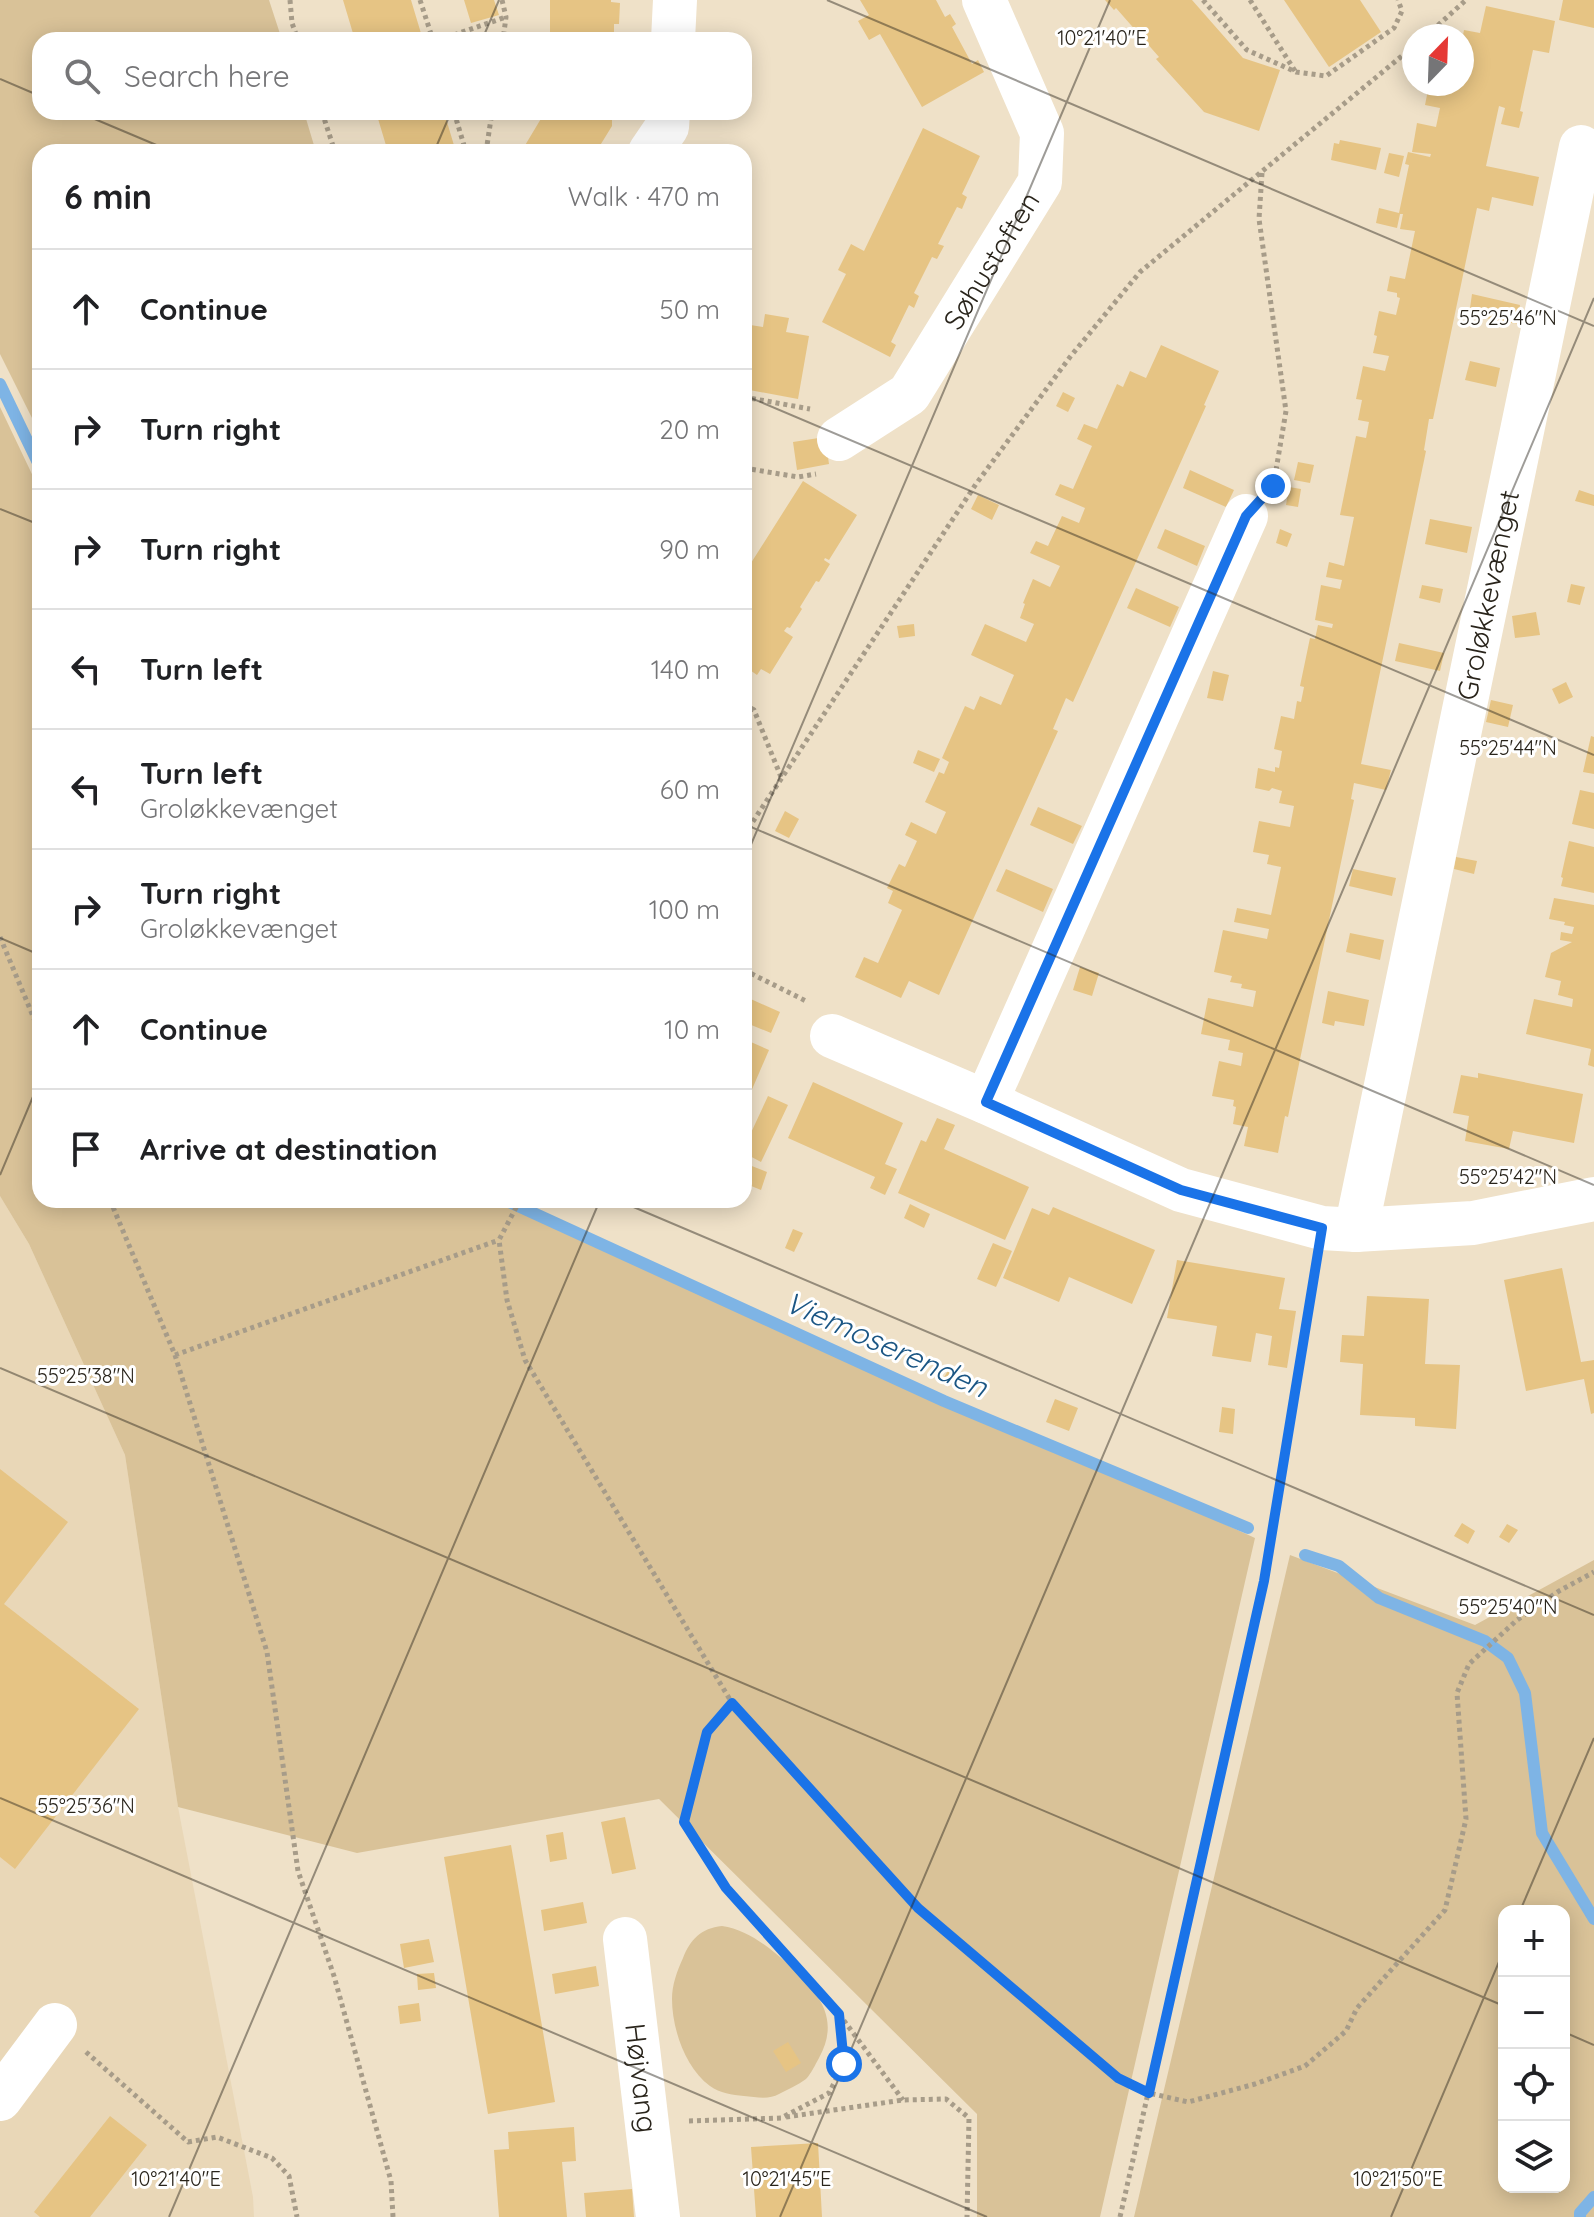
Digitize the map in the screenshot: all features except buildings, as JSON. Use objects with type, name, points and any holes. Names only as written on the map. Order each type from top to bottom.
[{"type":"street","points":[[673,32],[675,0]]},
{"type":"street","name":"Søhustoften","points":[[839,439],[909,394],[1040,182],[1042,133],[984,0]]},
{"type":"street","points":[[655,144],[667,127],[667,120]]},
{"type":"street","name":"Groløkkevænget","points":[[1339,1229],[1581,147]]},
{"type":"street","points":[[986,1102],[1246,516]]},
{"type":"street","points":[[832,1036],[1181,1190],[1339,1229],[1473,1223],[1594,1199]]},
{"type":"street","name":"Højvang","points":[[625,1939],[658,2217]]},
{"type":"street","points":[[0,2099],[55,2025]]},
{"type":"path","points":[[290,0],[295,32]]},
{"type":"path","points":[[420,0],[430,32]]},
{"type":"path","points":[[502,0],[506,17],[504,32]]},
{"type":"path","points":[[1203,0],[1247,50],[1296,72],[1326,76],[1394,28],[1402,11],[1398,0]]},
{"type":"path","points":[[1250,0],[1296,72]]},
{"type":"path","points":[[1439,24],[1466,0]]},
{"type":"path","points":[[462,32],[506,17]]},
{"type":"path","points":[[752,823],[976,484],[1070,357],[1140,272],[1402,56]]},
{"type":"path","points":[[325,120],[332,144]]},
{"type":"path","points":[[456,120],[464,144]]},
{"type":"path","points":[[487,144],[491,120]]},
{"type":"path","points":[[1246,516],[1273,486],[1286,411],[1259,219],[1262,173]]},
{"type":"path","points":[[752,398],[823,411],[839,439],[836,471],[798,477],[752,469]]},
{"type":"path","points":[[752,709],[781,778]]},
{"type":"path","points":[[0,937],[32,1014]]},
{"type":"path","points":[[752,974],[808,1002],[832,1036]]},
{"type":"path","points":[[113,1208],[175,1355],[267,1652],[298,1871],[334,1976],[387,2166],[393,2217]]},
{"type":"path","points":[[516,1208],[499,1240],[507,1300],[525,1360],[732,1703],[918,1908],[1118,2078],[1149,2093],[1188,2102],[1255,2084],[1305,2066],[1346,2031],[1357,2008],[1445,1910],[1466,1819],[1457,1693],[1469,1664],[1517,1620],[1594,1572]]},
{"type":"path","points":[[1120,2217],[1264,1581],[1339,1229]]},
{"type":"path","points":[[175,1355],[499,1240]]},
{"type":"path","points":[[732,1703],[707,1732],[684,1822],[726,1888],[839,2014],[903,2100]]},
{"type":"path","points":[[781,2118],[829,2093],[844,2064],[839,2014]]},
{"type":"path","points":[[55,2025],[188,2142],[217,2137],[272,2158],[289,2176],[297,2217]]},
{"type":"path","points":[[648,2123],[781,2118],[903,2100],[946,2099],[969,2118],[967,2217]]},
{"type":"shaded area","points":[[0,0],[269,0],[279,32],[32,32],[32,120],[306,120],[314,144],[32,144],[32,418],[0,354]]},
{"type":"shaded area","points":[[0,407],[32,474],[32,1208],[536,1210],[1255,1538],[1100,2217],[977,2217],[977,2114],[659,1799],[357,1853],[178,1807],[125,1455],[29,1244],[0,1196]]},
{"type":"shaded area","points":[[0,1196],[29,1244],[125,1455],[178,1807],[253,2197],[254,2217],[0,2217]]},
{"type":"shaded area","points":[[1290,1555],[1475,1625],[1594,1560],[1594,2217],[1134,2217]]},
{"type":"shaded area","points":[[722,1926],[749,1935],[781,1958],[809,1985],[827,2018],[825,2044],[810,2075],[775,2096],[735,2095],[710,2086],[694,2069],[677,2035],[672,1999],[679,1968],[697,1936],[708,1929]]},
{"type":"waterway","name":"Viemoserenden","points":[[0,384],[32,450]]},
{"type":"waterway","name":"Viemoserenden","points":[[522,1208],[944,1401],[1248,1528]]},
{"type":"waterway","name":"Viemoserenden","points":[[1305,1555],[1339,1566],[1379,1598],[1485,1641],[1508,1658],[1525,1693],[1542,1833],[1594,1919]]},
{"type":"waterway","name":"Viemoserenden","points":[[1580,2217],[1594,2197]]},
{"type":"route","points":[[844,2064],[839,2014],[726,1888],[684,1822],[707,1732],[732,1703],[918,1908],[1118,2078],[1149,2093],[1264,1581],[1322,1228],[1181,1190],[986,1102],[1246,516],[1273,486]]}]
